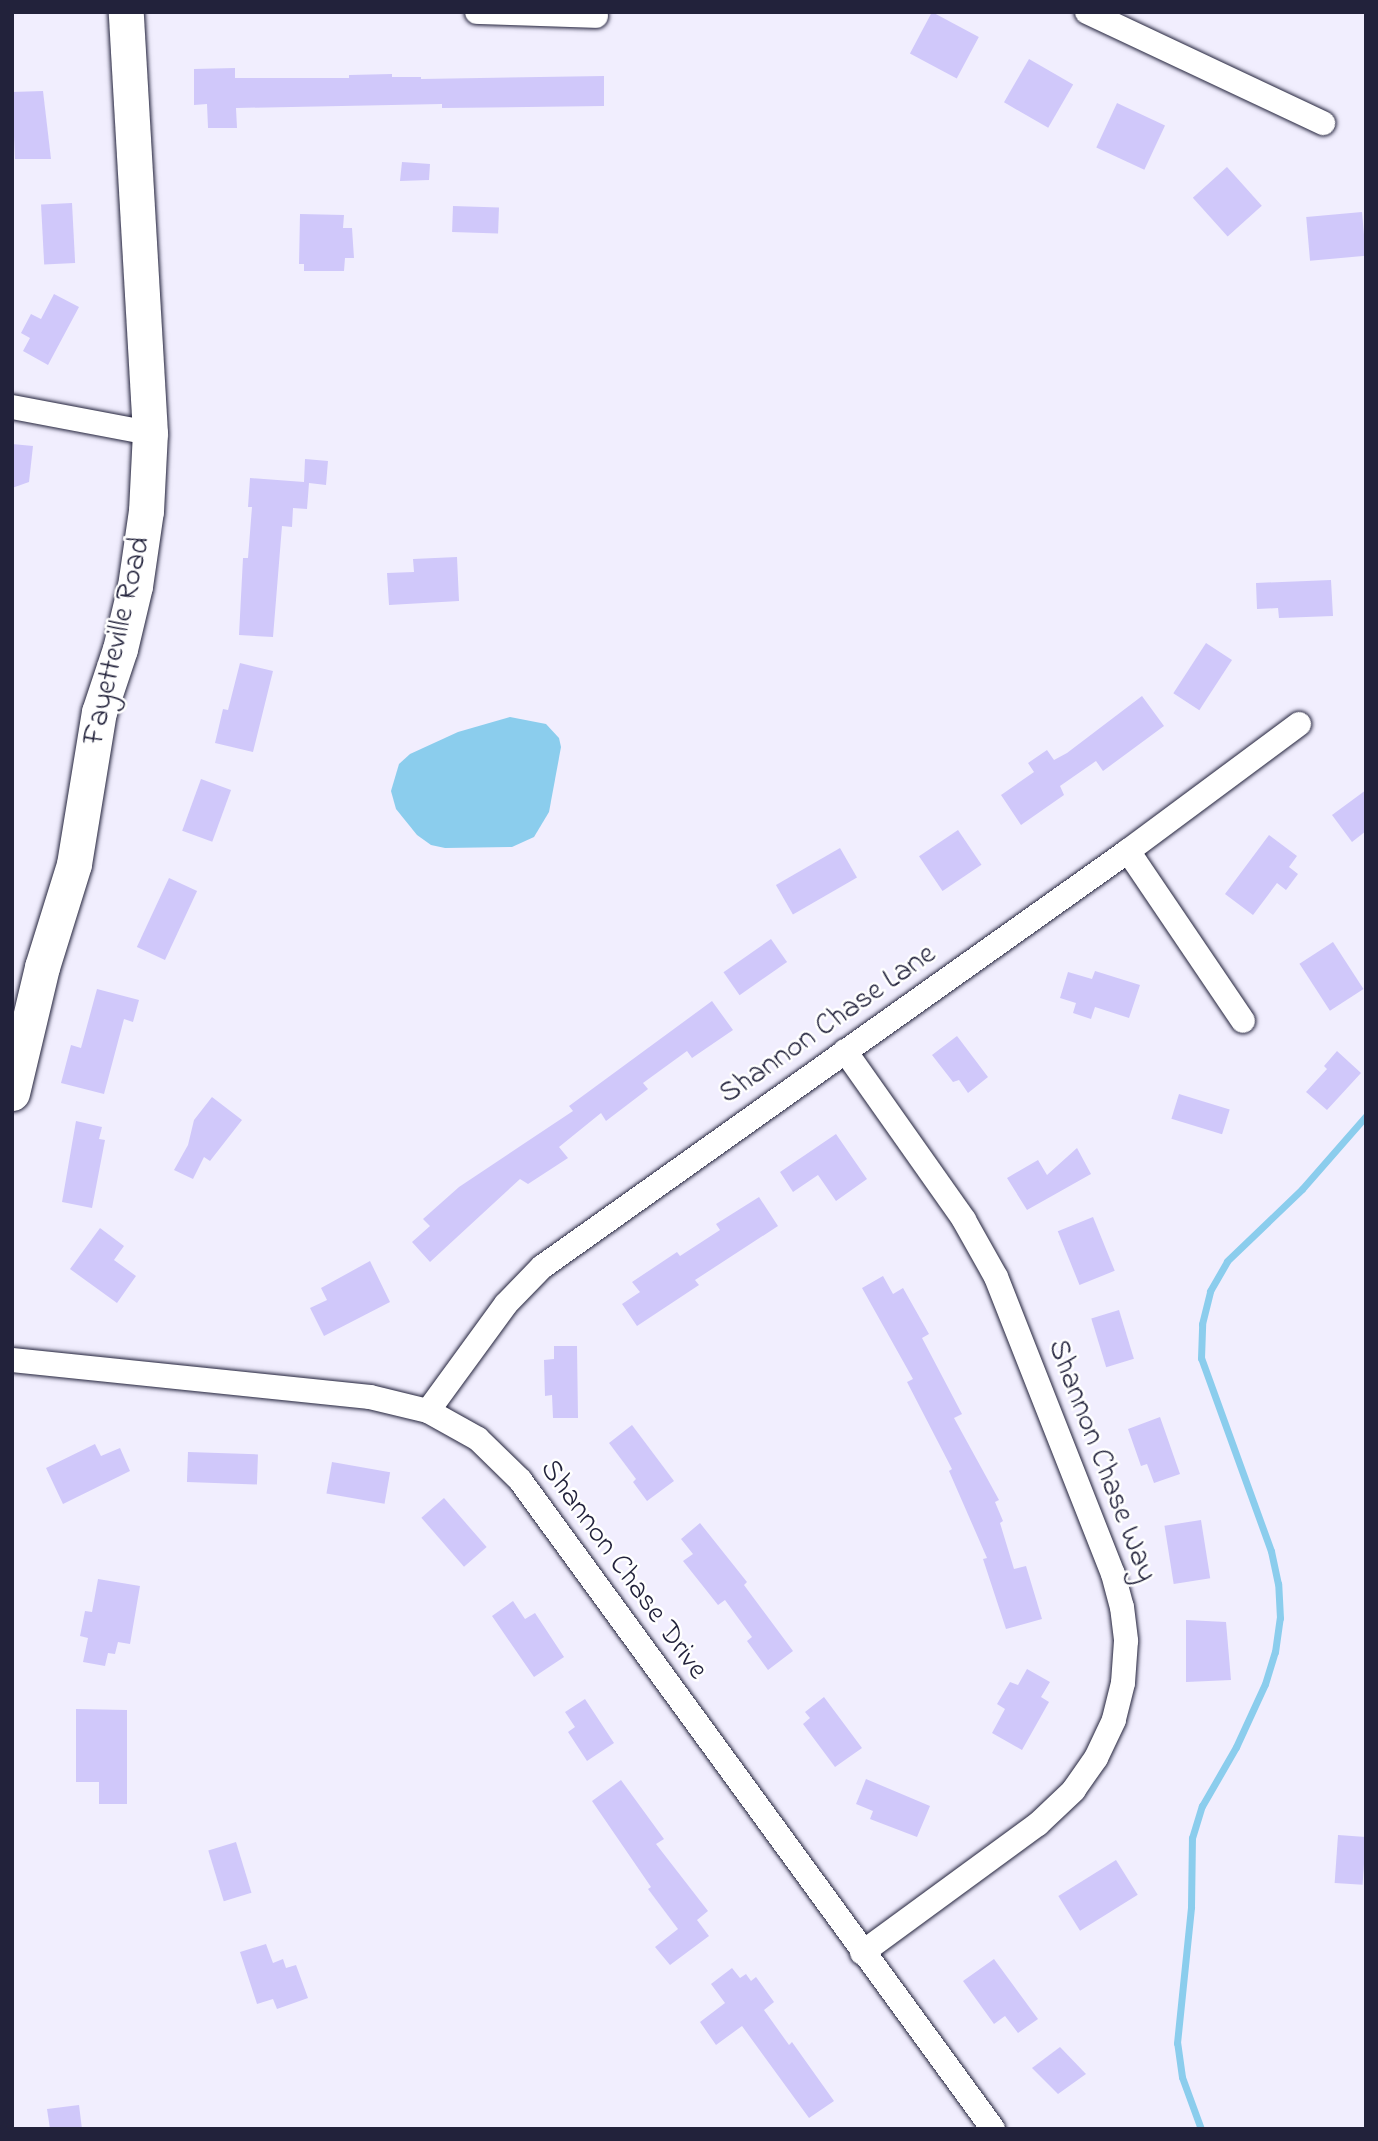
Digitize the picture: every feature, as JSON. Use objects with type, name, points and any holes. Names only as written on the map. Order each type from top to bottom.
[{"type":"street","name":"Fayetteville Road","points":[[12,1093],[42,967],[74,864],[99,712],[120,649],[135,586],[146,511],[149,433],[126,12]]},
{"type":"street","points":[[477,12],[596,16]]},
{"type":"street","points":[[1087,12],[1323,123]]},
{"type":"street","points":[[12,407],[149,433]]},
{"type":"street","name":"Shannon Chase Lane","points":[[428,1411],[506,1304],[542,1267],[1128,851],[1299,724]]},
{"type":"street","points":[[1128,851],[1244,1021]]},
{"type":"street","name":"Shannon Chase Way","points":[[845,1051],[964,1220],[996,1277],[1113,1574],[1122,1607],[1126,1641],[1123,1683],[1114,1720],[1096,1758],[1074,1790],[1038,1824],[862,1952]]},
{"type":"street","name":"Shannon Chase Drive","points":[[12,1360],[370,1397],[428,1411],[478,1439],[520,1480],[993,2129]]},
{"type":"water","points":[[510,717],[546,724],[559,738],[561,747],[549,812],[534,837],[512,847],[445,848],[431,845],[417,835],[396,809],[391,791],[399,764],[410,754],[458,732]]},
{"type":"building","points":[[932,12],[979,37],[957,78],[910,53]]},
{"type":"building","points":[[1029,59],[1073,84],[1048,128],[1004,102]]},
{"type":"building","points":[[235,68],[235,78],[349,78],[349,75],[392,74],[392,77],[421,79],[604,76],[604,106],[442,108],[442,104],[236,108],[237,128],[208,128],[207,104],[194,105],[194,69]]},
{"type":"building","points":[[43,91],[51,159],[15,159],[12,92]]},
{"type":"building","points":[[1117,103],[1165,125],[1144,170],[1096,147]]},
{"type":"building","points":[[402,162],[430,164],[429,180],[400,181]]},
{"type":"building","points":[[1227,167],[1262,206],[1228,236],[1193,198]]},
{"type":"building","points":[[72,203],[75,263],[44,265],[41,205]]},
{"type":"building","points":[[453,206],[499,208],[498,234],[452,232]]},
{"type":"building","points":[[1362,212],[1366,256],[1310,261],[1306,217]]},
{"type":"building","points":[[300,214],[344,215],[343,228],[352,228],[354,258],[345,258],[344,271],[304,271],[304,264],[299,264]]},
{"type":"building","points":[[54,294],[79,307],[48,365],[23,351],[30,338],[21,333],[31,314],[41,319]]},
{"type":"building","points":[[12,444],[33,446],[29,482],[12,488]]},
{"type":"building","points":[[305,459],[328,461],[326,485],[309,483],[307,509],[293,508],[292,527],[282,526],[273,637],[239,635],[243,558],[248,558],[252,507],[248,507],[250,478],[304,482]]},
{"type":"building","points":[[457,557],[459,601],[389,605],[387,573],[414,572],[413,559]]},
{"type":"building","points":[[1331,580],[1333,616],[1279,618],[1278,608],[1257,609],[1256,583]]},
{"type":"building","points":[[1206,643],[1232,660],[1199,710],[1173,693]]},
{"type":"building","points":[[240,663],[273,671],[253,752],[215,743],[223,709],[228,710]]},
{"type":"building","points":[[1142,696],[1164,726],[1103,771],[1096,761],[1060,786],[1064,795],[1021,825],[1001,795],[1034,772],[1028,763],[1047,750],[1054,760],[1067,753]]},
{"type":"building","points":[[201,779],[231,790],[212,842],[182,831]]},
{"type":"building","points":[[1366,790],[1366,831],[1352,842],[1332,815]]},
{"type":"building","points":[[958,830],[981,865],[943,891],[919,856]]},
{"type":"building","points":[[1269,835],[1297,856],[1289,867],[1298,874],[1286,890],[1277,883],[1253,915],[1225,894]]},
{"type":"building","points":[[840,848],[857,877],[793,914],[776,885]]},
{"type":"building","points":[[169,878],[197,891],[165,960],[137,947]]},
{"type":"building","points":[[771,939],[787,962],[740,995],[723,972]]},
{"type":"building","points":[[1333,942],[1363,989],[1330,1011],[1299,964]]},
{"type":"building","points":[[1095,971],[1140,985],[1129,1018],[1095,1007],[1091,1019],[1073,1013],[1076,1003],[1060,998],[1068,972],[1092,979]]},
{"type":"building","points":[[97,989],[139,1000],[133,1022],[124,1019],[104,1094],[61,1083],[71,1045],[81,1048]]},
{"type":"building","points":[[712,1001],[733,1030],[692,1058],[687,1051],[643,1083],[648,1089],[606,1121],[601,1113],[559,1147],[568,1158],[528,1184],[520,1179],[430,1262],[412,1242],[430,1226],[423,1219],[459,1187],[573,1111],[569,1106]]},
{"type":"building","points":[[957,1036],[988,1077],[968,1093],[959,1080],[953,1082],[932,1055]]},
{"type":"building","points":[[1337,1051],[1361,1073],[1327,1110],[1306,1092],[1327,1069],[1324,1066]]},
{"type":"building","points":[[1179,1094],[1230,1109],[1222,1134],[1171,1119]]},
{"type":"building","points":[[212,1097],[242,1120],[210,1161],[204,1157],[193,1179],[174,1170],[188,1145],[194,1120]]},
{"type":"building","points":[[76,1121],[102,1127],[99,1139],[105,1140],[92,1208],[62,1202]]},
{"type":"building","points":[[836,1134],[867,1179],[836,1201],[818,1175],[793,1192],[780,1172]]},
{"type":"building","points":[[1077,1148],[1091,1174],[1027,1210],[1007,1178],[1038,1160],[1047,1175]]},
{"type":"building","points":[[759,1197],[778,1226],[695,1280],[699,1285],[637,1326],[622,1304],[640,1292],[632,1282],[677,1252],[680,1256],[720,1230],[716,1224]]},
{"type":"building","points":[[1093,1217],[1115,1271],[1079,1285],[1058,1231]]},
{"type":"building","points":[[100,1228],[124,1246],[114,1260],[136,1276],[117,1303],[70,1269]]},
{"type":"building","points":[[370,1261],[390,1302],[324,1336],[310,1308],[327,1300],[321,1288]]},
{"type":"building","points":[[883,1276],[893,1294],[903,1288],[929,1334],[922,1338],[962,1414],[954,1418],[999,1500],[995,1502],[1003,1521],[1000,1523],[1014,1569],[1026,1566],[1042,1619],[1006,1629],[983,1559],[987,1558],[949,1471],[952,1469],[907,1382],[913,1379],[862,1288]]},
{"type":"building","points":[[1119,1310],[1134,1359],[1106,1367],[1091,1318]]},
{"type":"building","points":[[554,1346],[577,1346],[578,1418],[553,1418],[552,1395],[545,1396],[544,1360],[554,1359]]},
{"type":"building","points":[[1160,1417],[1180,1474],[1154,1483],[1147,1464],[1141,1466],[1128,1429]]},
{"type":"building","points":[[632,1425],[674,1481],[647,1501],[633,1482],[636,1479],[609,1443]]},
{"type":"building","points":[[95,1444],[101,1456],[120,1448],[130,1471],[63,1504],[46,1468]]},
{"type":"building","points":[[188,1452],[258,1454],[257,1484],[187,1482]]},
{"type":"building","points":[[332,1462],[390,1472],[385,1504],[326,1494]]},
{"type":"building","points":[[444,1498],[487,1547],[464,1567],[421,1518]]},
{"type":"building","points":[[1201,1520],[1210,1578],[1174,1584],[1164,1526]]},
{"type":"building","points":[[700,1523],[747,1582],[744,1585],[793,1651],[768,1670],[747,1641],[752,1637],[725,1600],[718,1605],[683,1561],[693,1554],[681,1539]]},
{"type":"building","points":[[98,1579],[140,1586],[130,1644],[118,1642],[115,1654],[108,1653],[105,1666],[83,1662],[88,1638],[80,1636],[85,1611],[92,1612]]},
{"type":"building","points":[[513,1601],[525,1619],[535,1613],[564,1657],[534,1677],[492,1616]]},
{"type":"building","points":[[1186,1620],[1226,1622],[1231,1680],[1186,1682]]},
{"type":"building","points":[[1027,1669],[1050,1682],[1041,1697],[1049,1702],[1022,1750],[992,1733],[1005,1709],[997,1704],[1010,1682],[1018,1685]]},
{"type":"building","points":[[824,1697],[862,1748],[835,1767],[803,1724],[810,1718],[805,1712]]},
{"type":"building","points":[[585,1699],[614,1743],[587,1761],[568,1732],[575,1727],[565,1712]]},
{"type":"building","points":[[76,1709],[127,1710],[127,1804],[99,1804],[99,1782],[76,1782]]},
{"type":"building","points":[[866,1779],[930,1806],[917,1837],[870,1819],[873,1811],[856,1804]]},
{"type":"building","points":[[621,1780],[664,1839],[656,1844],[708,1911],[697,1920],[709,1936],[670,1965],[655,1947],[678,1929],[648,1889],[651,1887],[592,1801]]},
{"type":"building","points":[[1338,1835],[1366,1837],[1363,1885],[1335,1883]]},
{"type":"building","points":[[236,1842],[251,1893],[224,1901],[208,1850]]},
{"type":"building","points":[[1116,1860],[1138,1895],[1080,1931],[1058,1896]]},
{"type":"building","points":[[266,1944],[273,1963],[283,1959],[286,1968],[296,1965],[308,1998],[277,2009],[273,1999],[257,2004],[240,1952]]},
{"type":"building","points":[[994,1959],[1038,2019],[1018,2033],[1005,2016],[994,2024],[963,1981]]},
{"type":"building","points":[[732,1968],[740,1978],[746,1974],[751,1981],[756,1977],[774,2002],[764,2010],[789,2045],[792,2042],[834,2101],[809,2118],[742,2026],[716,2045],[700,2022],[725,2003],[711,1984]]},
{"type":"building","points":[[1060,2047],[1086,2074],[1058,2094],[1032,2068]]},
{"type":"building","points":[[79,2105],[82,2129],[50,2129],[47,2109]]},
{"type":"waterway","points":[[1201,2129],[1182,2077],[1177,2043],[1191,1907],[1192,1838],[1202,1806],[1236,1747],[1265,1684],[1275,1652],[1280,1618],[1278,1584],[1271,1551],[1201,1358],[1202,1324],[1210,1291],[1227,1261],[1302,1189],[1366,1116]]}]
